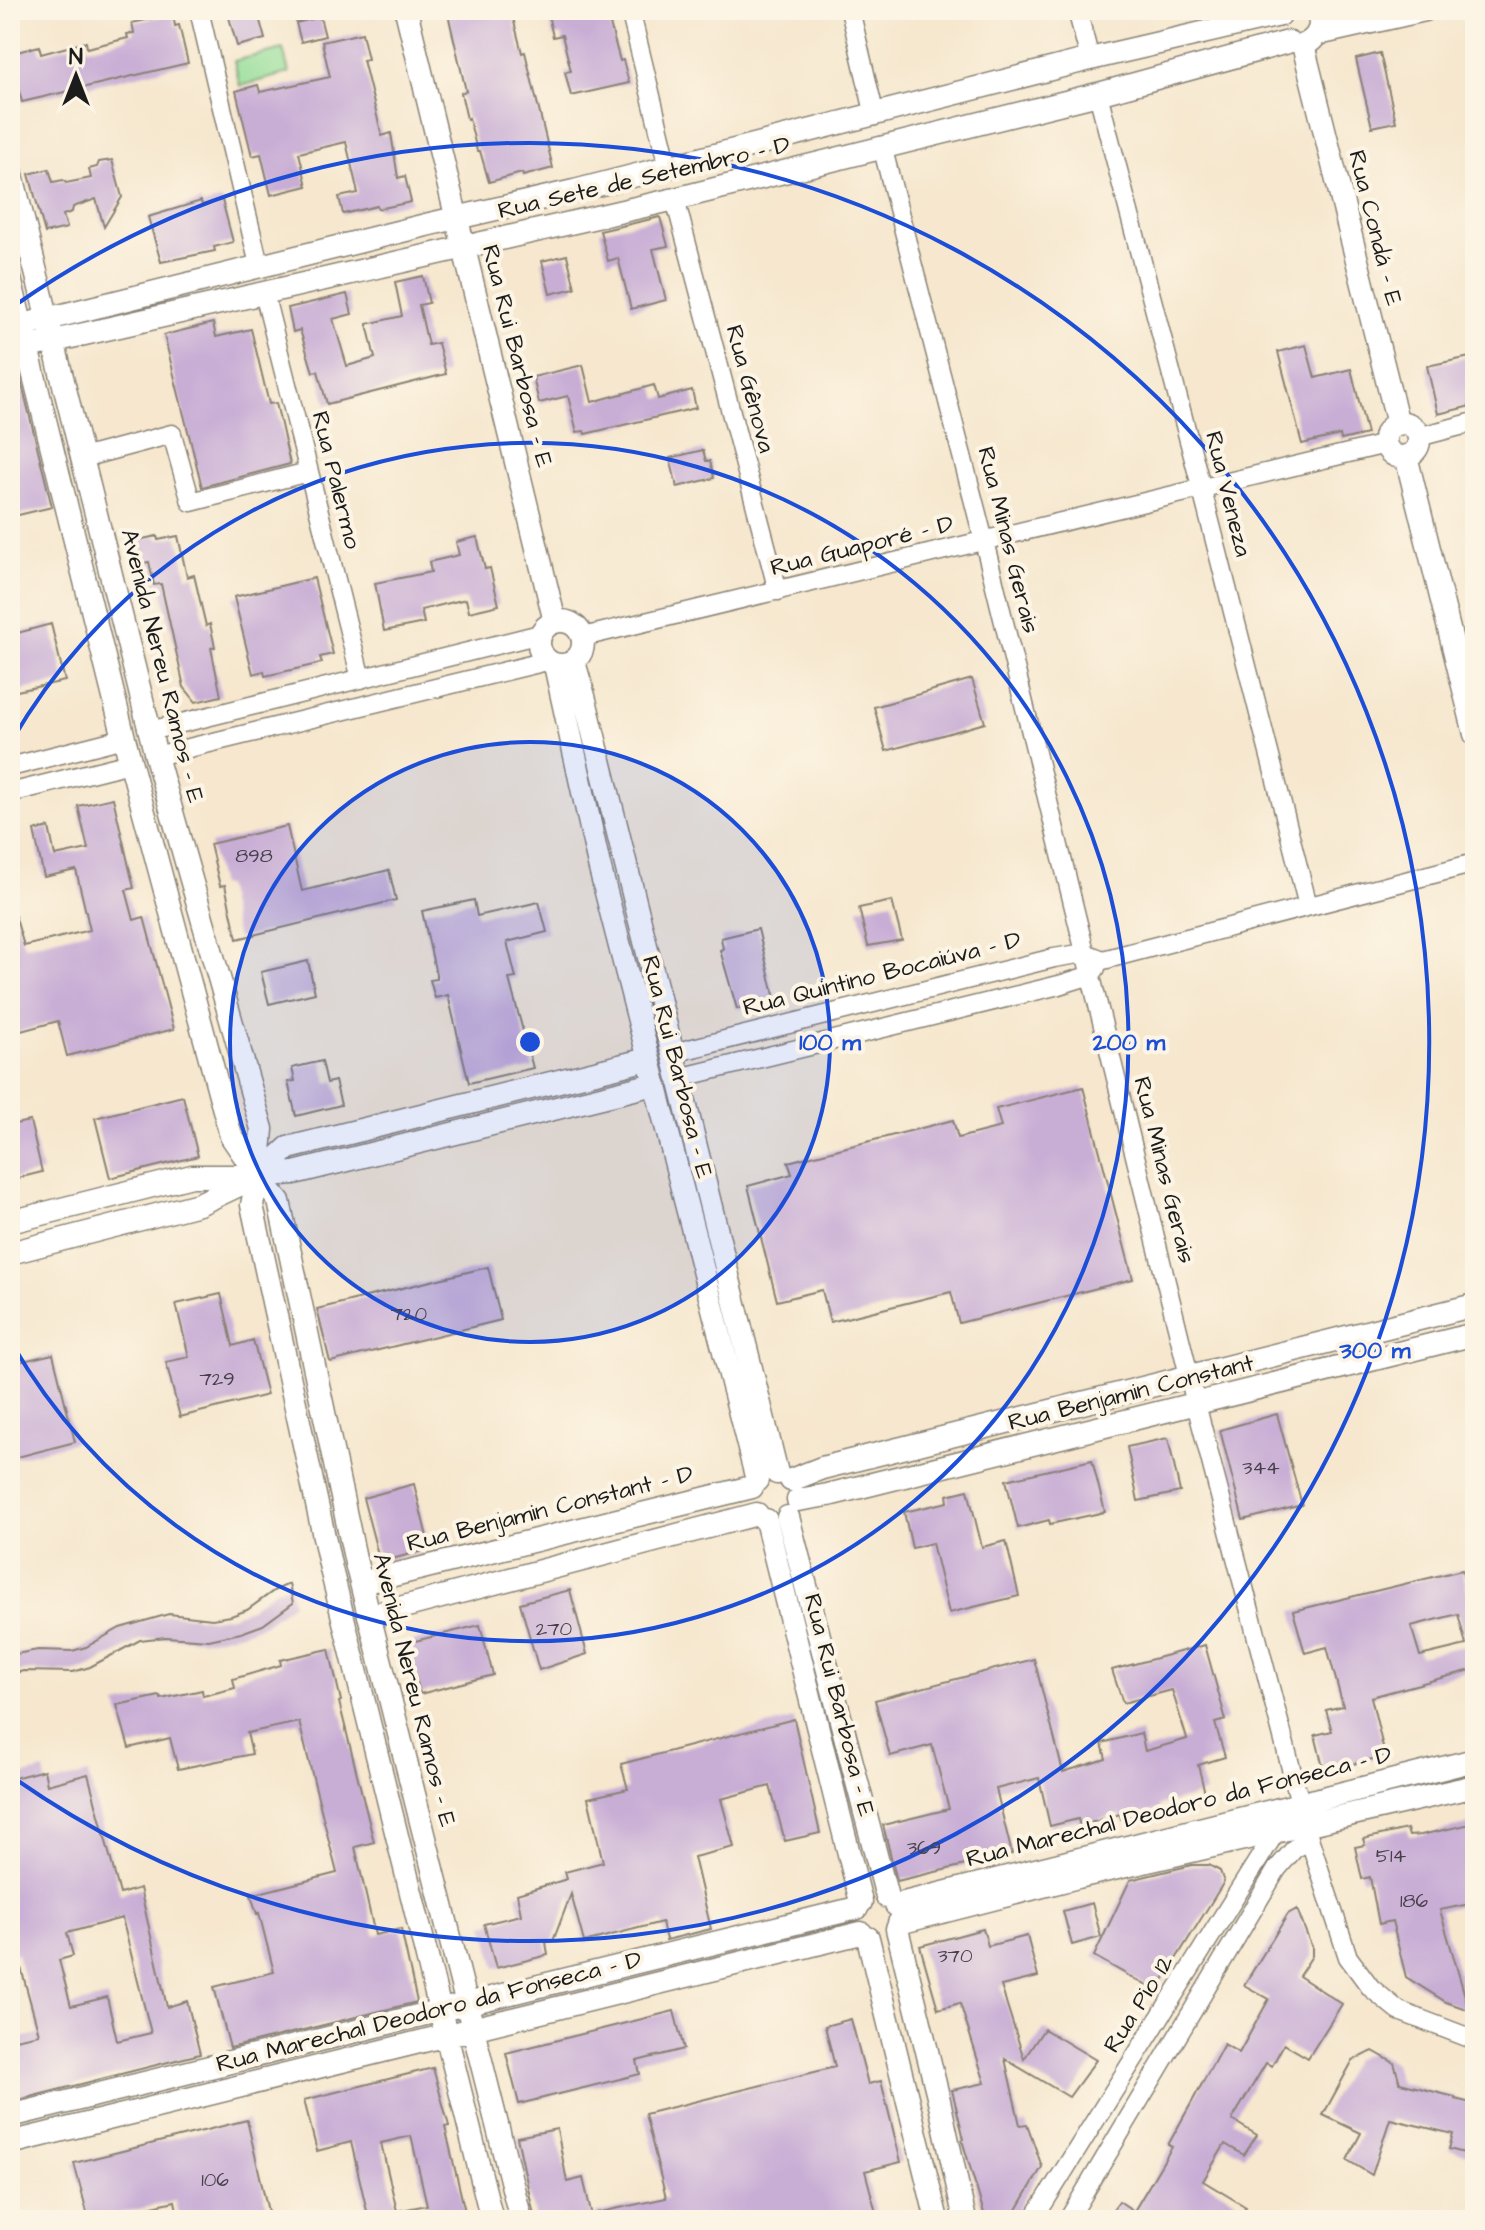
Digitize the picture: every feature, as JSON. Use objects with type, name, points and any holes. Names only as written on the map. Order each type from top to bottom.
[{"type":"street","points":[[199,10],[259,265]]},
{"type":"street","name":"Rua Rui Barbosa - E","points":[[406,10],[463,246],[547,628]]},
{"type":"street","points":[[630,10],[668,166]]},
{"type":"street","points":[[850,10],[875,116]]},
{"type":"street","points":[[1077,10],[1090,59]]},
{"type":"street","points":[[1282,12],[1278,24],[1281,34],[1303,40],[1321,25],[1315,10]]},
{"type":"street","name":"Rua Sete de Setembro - D","points":[[18,350],[675,199],[1425,10]]},
{"type":"street","name":"Rua Sete de Setembro - D","points":[[16,327],[875,116],[1282,12]]},
{"type":"street","name":"Rua Condá - E","points":[[1303,40],[1398,424]]},
{"type":"street","name":"Rua Veneza","points":[[1098,94],[1308,906]]},
{"type":"street","name":"Rua Minas Gerais","points":[[882,146],[984,541],[1196,1404],[1306,1824],[1348,1957],[1371,1988],[1399,2011],[1475,2040]]},
{"type":"street","name":"Avenida Nereu Ramos - E","points":[[10,167],[156,756],[262,1129],[252,1205],[331,1569],[492,2220]]},
{"type":"street","name":"Rua Gênova","points":[[675,199],[778,591]]},
{"type":"street","name":"Avenida Nereu Ramos - E","points":[[10,279],[18,350],[231,1136],[279,1201],[361,1583],[521,2220]]},
{"type":"street","name":"Rua Palermo","points":[[264,293],[361,679]]},
{"type":"street","points":[[1418,437],[1475,422]]},
{"type":"street","points":[[1398,424],[1410,425],[1418,437],[1417,447],[1406,456],[1391,453],[1386,444],[1388,431],[1398,424]]},
{"type":"street","points":[[82,458],[172,434],[191,502],[308,472]]},
{"type":"street","name":"Rua Guaporé - D","points":[[583,637],[1386,444]]},
{"type":"street","points":[[1406,456],[1475,734]]},
{"type":"street","points":[[150,731],[499,644],[547,628],[572,624],[583,637],[584,647],[558,663],[156,756]]},
{"type":"street","points":[[547,628],[541,653],[558,663]]},
{"type":"street","name":"Rua Rui Barbosa - E","points":[[558,663],[584,696],[673,1053],[773,1496],[859,1905]]},
{"type":"street","name":"Rua Rui Barbosa - E","points":[[558,663],[599,865],[654,1084],[894,1913],[965,2220]]},
{"type":"street","points":[[230,711],[237,737]]},
{"type":"street","points":[[10,767],[124,738]]},
{"type":"street","points":[[61,754],[68,778]]},
{"type":"street","points":[[10,793],[130,763]]},
{"type":"street","points":[[1085,953],[1103,960],[1475,863]]},
{"type":"street","name":"Rua Quintino Bocaiúva - D","points":[[673,1053],[1085,953]]},
{"type":"street","points":[[679,1078],[1091,975],[1103,960]]},
{"type":"street","points":[[953,983],[959,1009]]},
{"type":"street","points":[[10,1253],[199,1204],[258,1176],[288,1148],[648,1059]]},
{"type":"street","points":[[10,1222],[192,1176],[294,1173],[654,1084]]},
{"type":"street","name":"Rua Benjamin Constant","points":[[1190,1377],[1475,1305]]},
{"type":"street","points":[[1400,1324],[1407,1351]]},
{"type":"street","name":"Rua Benjamin Constant","points":[[773,1496],[828,1495],[1475,1334]]},
{"type":"street","name":"Rua Benjamin Constant - D","points":[[369,1616],[773,1496],[822,1468],[1190,1377]]},
{"type":"street","points":[[977,1429],[984,1457]]},
{"type":"street","name":"Rua Benjamin Constant - D","points":[[361,1583],[773,1496]]},
{"type":"street","points":[[416,1569],[425,1601]]},
{"type":"street","name":"Rua Marechal Deodoro da Fonseca - D","points":[[1306,1824],[1475,1760]]},
{"type":"street","name":"Rua Marechal Deodoro da Fonseca - D","points":[[894,1913],[1272,1822],[1306,1824],[1475,1786]]},
{"type":"street","name":"Rua Pio 12","points":[[1033,2220],[1272,1822]]},
{"type":"street","name":"Rua Pio 12","points":[[1068,2220],[1277,1869],[1295,1848],[1306,1824]]},
{"type":"street","points":[[864,1936],[878,1940],[889,1937],[894,1913],[878,1895],[859,1905],[855,1917],[864,1936],[937,2220]]},
{"type":"street","name":"Rua Marechal Deodoro da Fonseca - D","points":[[10,2116],[859,1905]]},
{"type":"street","name":"Rua Marechal Deodoro da Fonseca - D","points":[[10,2143],[864,1936]]},
{"type":"street","points":[[1090,2127],[1114,2142]]},
{"type":"green space","points":[[283,49],[289,73],[240,86],[234,61]]},
{"type":"building","points":[[227,10],[257,10],[265,39],[237,46]]},
{"type":"building","points":[[447,10],[511,10],[522,53],[525,52],[553,168],[489,182],[467,119],[461,93],[466,91]]},
{"type":"building","points":[[547,10],[611,10],[614,23],[610,24],[629,83],[571,96],[565,72],[571,71],[562,35],[553,37]]},
{"type":"building","points":[[173,14],[175,26],[179,25],[188,63],[22,102],[10,54],[39,46],[41,54],[86,42],[87,48],[128,38],[127,34],[134,33],[132,23]]},
{"type":"building","points":[[320,17],[325,36],[301,42],[296,23]]},
{"type":"building","points":[[362,33],[368,59],[363,60],[382,136],[391,133],[398,178],[405,176],[411,202],[343,214],[339,197],[358,193],[346,142],[299,153],[307,186],[271,195],[261,154],[252,156],[236,91],[258,85],[260,92],[330,77],[322,42]]},
{"type":"building","points":[[1380,53],[1396,122],[1372,127],[1356,59]]},
{"type":"building","points":[[112,160],[122,197],[104,227],[96,199],[73,207],[72,212],[63,215],[67,228],[45,233],[29,174],[49,169],[53,182],[63,180],[66,183],[91,178],[89,169],[97,167],[99,162]]},
{"type":"building","points":[[222,200],[233,242],[214,247],[215,251],[161,262],[148,217],[201,201],[202,205]]},
{"type":"building","points":[[660,217],[668,246],[653,249],[666,300],[631,309],[618,258],[608,261],[600,231]]},
{"type":"building","points":[[567,255],[575,288],[550,294],[542,261]]},
{"type":"building","points":[[423,276],[429,303],[419,305],[428,345],[438,343],[446,374],[327,404],[318,371],[313,372],[300,330],[293,332],[288,308],[347,294],[352,314],[333,319],[347,366],[375,358],[367,324],[402,316],[395,282]]},
{"type":"building","points":[[213,323],[216,337],[251,329],[269,404],[276,403],[290,464],[202,487],[164,335]]},
{"type":"building","points":[[1306,345],[1315,378],[1351,369],[1367,434],[1341,440],[1340,435],[1302,444],[1278,352]]},
{"type":"building","points":[[1475,356],[1475,405],[1438,414],[1427,366]]},
{"type":"building","points":[[17,364],[52,507],[10,517],[10,365]]},
{"type":"building","points":[[583,365],[592,402],[654,385],[658,399],[692,390],[696,408],[585,434],[584,431],[577,432],[568,396],[539,403],[533,377]]},
{"type":"building","points":[[703,450],[706,461],[710,461],[714,478],[677,487],[670,458]]},
{"type":"building","points":[[157,536],[158,540],[178,536],[187,577],[194,575],[206,626],[210,624],[215,647],[211,648],[221,696],[196,702],[184,687],[161,584],[154,585],[149,562],[138,564],[133,541]]},
{"type":"building","points":[[477,537],[485,569],[490,568],[499,605],[469,612],[466,599],[421,610],[424,623],[384,631],[375,583],[431,572],[429,562],[459,555],[456,542]]},
{"type":"building","points":[[314,578],[333,654],[320,657],[322,663],[265,676],[264,671],[253,674],[234,597]]},
{"type":"building","points":[[51,624],[65,681],[12,692],[10,635]]},
{"type":"building","points":[[972,679],[985,723],[886,751],[874,707]]},
{"type":"building","points":[[113,798],[134,888],[126,890],[134,920],[144,917],[174,1029],[67,1056],[58,1021],[10,1034],[10,915],[15,915],[24,946],[90,930],[76,870],[44,877],[34,831],[49,827],[55,856],[88,849],[78,806]]},
{"type":"building","points":[[287,826],[302,891],[389,870],[396,900],[237,939],[225,885],[220,886],[210,844]]},
{"type":"building","points":[[474,900],[477,916],[539,902],[547,932],[507,942],[516,978],[509,979],[533,1068],[469,1083],[448,995],[435,998],[430,980],[437,979],[422,911]]},
{"type":"building","points":[[892,901],[902,940],[868,946],[859,908]]},
{"type":"building","points":[[758,929],[775,999],[737,1009],[720,950],[723,949],[721,938]]},
{"type":"building","points":[[308,961],[315,993],[269,1004],[261,972]]},
{"type":"building","points":[[322,1061],[327,1083],[335,1081],[341,1105],[296,1116],[288,1082],[295,1081],[292,1068]]},
{"type":"building","points":[[1083,1087],[1133,1279],[959,1323],[951,1292],[830,1322],[822,1290],[777,1301],[748,1186],[792,1174],[788,1162],[953,1120],[958,1138],[1001,1127],[996,1109]]},
{"type":"building","points":[[183,1096],[198,1156],[110,1178],[95,1118]]},
{"type":"building","points":[[30,1121],[42,1172],[10,1180],[10,1125]]},
{"type":"building","points":[[488,1267],[501,1320],[330,1362],[317,1309]]},
{"type":"building","points":[[221,1294],[233,1346],[253,1340],[267,1395],[180,1417],[166,1362],[189,1357],[176,1304]]},
{"type":"building","points":[[53,1354],[75,1442],[10,1459],[10,1364]]},
{"type":"building","points":[[1277,1414],[1302,1505],[1243,1520],[1220,1430]]},
{"type":"building","points":[[1168,1438],[1180,1492],[1138,1501],[1127,1447]]},
{"type":"building","points":[[1092,1460],[1105,1512],[1018,1528],[1006,1480]]},
{"type":"building","points":[[414,1484],[430,1549],[380,1562],[363,1498]]},
{"type":"building","points":[[968,1490],[982,1547],[1006,1541],[1019,1596],[949,1613],[932,1543],[912,1548],[904,1512],[948,1502],[947,1495]]},
{"type":"building","points":[[1462,1570],[1475,1619],[1475,1669],[1371,1697],[1385,1756],[1324,1771],[1315,1735],[1332,1731],[1326,1710],[1343,1706],[1327,1647],[1305,1653],[1293,1611]],"holes":[[[1458,1614],[1466,1645],[1420,1656],[1411,1626]]]},
{"type":"building","points":[[289,1584],[293,1603],[263,1625],[241,1633],[209,1640],[166,1637],[140,1640],[90,1667],[73,1672],[23,1671],[10,1675],[10,1655],[38,1650],[72,1651],[86,1647],[120,1628],[169,1614],[212,1619],[231,1616],[247,1610]]},
{"type":"building","points":[[570,1590],[587,1654],[539,1670],[520,1603]]},
{"type":"building","points":[[480,1625],[493,1675],[420,1694],[407,1643]]},
{"type":"building","points":[[1205,1645],[1226,1720],[1215,1723],[1225,1757],[1198,1765],[1205,1793],[1121,1819],[1120,1814],[1080,1826],[1078,1819],[1050,1826],[1039,1778],[996,1789],[1012,1854],[897,1881],[883,1825],[949,1809],[932,1745],[890,1756],[875,1700],[1034,1659],[1063,1772],[1106,1759],[1102,1743],[1141,1733],[1145,1751],[1187,1739],[1172,1690],[1123,1703],[1112,1670]]},
{"type":"building","points":[[329,1649],[374,1842],[355,1847],[375,1935],[401,1929],[417,2002],[230,2048],[214,1987],[274,1972],[259,1913],[251,1895],[337,1873],[299,1722],[247,1733],[252,1754],[178,1769],[170,1738],[129,1748],[117,1705],[202,1690],[203,1696],[235,1688],[233,1679],[281,1665],[280,1660]]},
{"type":"building","points":[[794,1719],[820,1833],[785,1841],[770,1786],[721,1799],[734,1847],[694,1857],[711,1929],[666,1940],[662,1922],[584,1942],[571,1894],[553,1941],[546,1942],[548,1955],[496,1968],[484,1924],[521,1915],[517,1894],[567,1879],[565,1872],[603,1862],[588,1798],[628,1789],[621,1764]]},
{"type":"building","points":[[44,1770],[47,1785],[88,1774],[120,1894],[140,1888],[167,2007],[187,2001],[200,2054],[10,2102],[10,2040],[39,2034],[17,1953],[10,1955],[10,1779]],"holes":[[[122,1918],[151,2033],[117,2041],[107,1997],[71,2006],[59,1960],[73,1956],[67,1933]]]},
{"type":"building","points":[[1475,1823],[1475,1903],[1440,1910],[1469,2010],[1446,2002],[1406,1977],[1392,1921],[1379,1924],[1370,1877],[1362,1879],[1355,1847],[1365,1845],[1363,1839],[1407,1829],[1409,1836],[1421,1835]]},
{"type":"building","points":[[1192,1865],[1209,1865],[1220,1871],[1224,1882],[1156,1991],[1094,1956],[1130,1880]]},
{"type":"building","points":[[1092,1903],[1101,1937],[1072,1945],[1063,1911]]},
{"type":"building","points":[[1297,1909],[1312,1948],[1312,1956],[1299,1976],[1342,2004],[1308,2058],[1284,2044],[1272,2066],[1266,2063],[1232,2120],[1257,2135],[1244,2155],[1225,2144],[1203,2181],[1246,2207],[1238,2220],[1105,2220],[1119,2201],[1134,2211],[1172,2147],[1168,2145],[1224,2044],[1239,2053],[1269,1999],[1244,1985],[1288,1914]]},
{"type":"building","points":[[983,1929],[988,1946],[1027,1936],[1038,1977],[1001,1986],[1024,2059],[1044,2029],[1096,2060],[1069,2097],[1005,2059],[1020,2125],[1027,2124],[1042,2167],[1011,2220],[986,2220],[962,2140],[952,2090],[985,2083],[960,2003],[938,2009],[920,1946]]},
{"type":"building","points":[[674,2011],[684,2049],[637,2061],[640,2074],[519,2104],[506,2053]]},
{"type":"building","points":[[851,2019],[868,2084],[881,2081],[901,2162],[865,2171],[878,2220],[597,2220],[596,2213],[666,2198],[645,2114],[835,2067],[825,2026]]},
{"type":"building","points":[[1373,2051],[1394,2063],[1400,2083],[1475,2104],[1475,2156],[1449,2149],[1453,2134],[1390,2119],[1372,2175],[1347,2160],[1361,2133],[1323,2115],[1353,2060]]},
{"type":"building","points":[[433,2068],[449,2126],[445,2127],[467,2220],[369,2220],[351,2142],[317,2151],[304,2100]],"holes":[[[411,2136],[427,2205],[397,2211],[381,2143]]]},
{"type":"building","points":[[247,2120],[270,2220],[179,2220],[175,2201],[89,2220],[74,2163]]},
{"type":"building","points":[[557,2129],[567,2182],[583,2178],[593,2220],[535,2220],[517,2137]]}]
